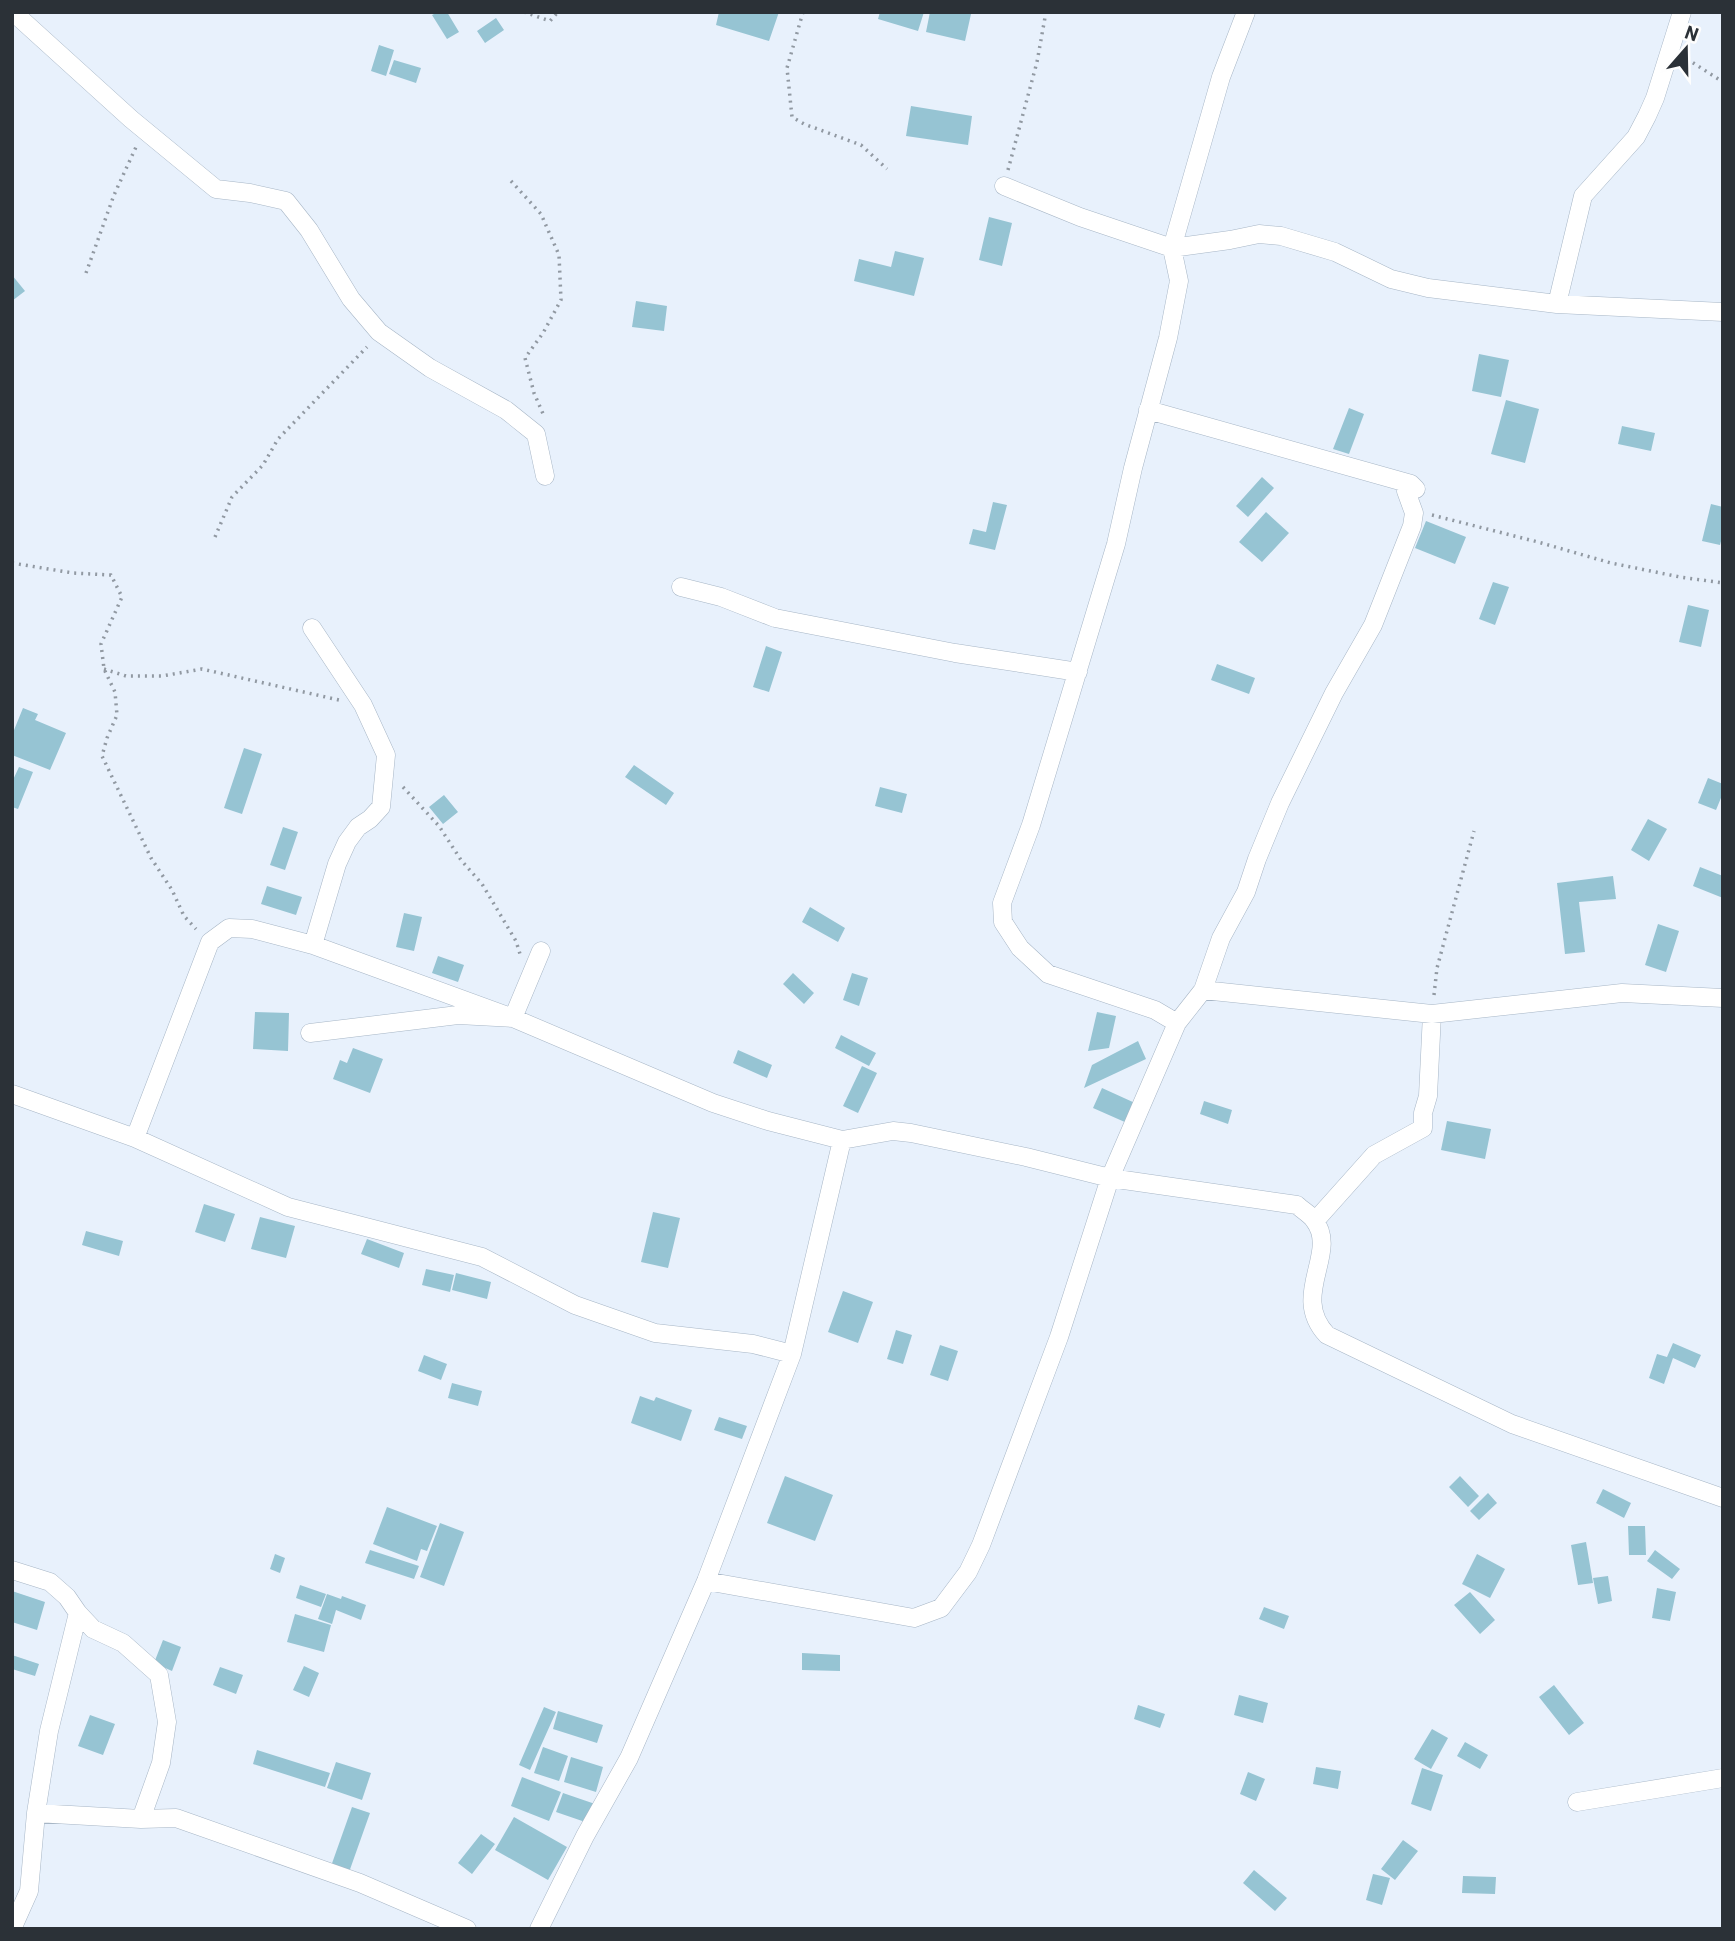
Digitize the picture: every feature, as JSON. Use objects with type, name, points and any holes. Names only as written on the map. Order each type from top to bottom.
[{"type":"street","points":[[13,12],[216,189],[286,201],[309,230],[351,299],[379,332],[430,368],[506,410],[536,434],[545,476]]},
{"type":"street","points":[[1177,1023],[1155,1010],[1048,974],[1020,948],[1003,922],[1002,903],[1031,825],[1116,544],[1168,338],[1179,281],[1172,248],[1221,77],[1246,12]]},
{"type":"street","points":[[1556,304],[1583,196],[1636,136],[1655,98],[1682,12]]},
{"type":"street","points":[[1004,186],[1080,217],[1172,248],[1259,234],[1281,236],[1335,252],[1404,283],[1556,304],[1723,312]]},
{"type":"street","points":[[706,1581],[914,1618],[941,1608],[968,1572],[981,1545],[1059,1337],[1110,1178],[1177,1023],[1203,990],[1221,937],[1246,892],[1256,859],[1280,803],[1334,693],[1373,625],[1412,526],[1414,513],[1406,491],[1416,489],[1410,484],[1148,410]]},
{"type":"street","points":[[681,587],[721,597],[775,618],[955,653],[1078,672]]},
{"type":"street","points":[[312,628],[363,705],[386,755],[381,807],[358,827],[347,842],[337,864],[313,945]]},
{"type":"street","points":[[135,1139],[210,942],[229,928],[252,929],[313,945],[513,1018],[713,1103],[768,1121],[842,1140],[893,1131],[911,1133],[1110,1178],[1297,1205],[1315,1221],[1322,1241],[1311,1300],[1312,1314],[1327,1335],[1512,1423],[1723,1498]]},
{"type":"street","points":[[513,1018],[541,951]]},
{"type":"street","points":[[1203,990],[1432,1014],[1622,993],[1723,998]]},
{"type":"street","points":[[1315,1221],[1374,1155],[1423,1128],[1423,1113],[1428,1096],[1432,1014]]},
{"type":"street","points":[[310,1033],[458,1015],[513,1018]]},
{"type":"street","points":[[12,1094],[135,1139],[288,1207],[482,1257],[575,1305],[655,1333],[753,1344],[792,1354]]},
{"type":"street","points":[[539,1929],[585,1836],[629,1758],[706,1581],[792,1354],[842,1140]]},
{"type":"street","points":[[12,1570],[50,1582],[67,1597],[93,1629],[123,1643],[159,1675],[167,1722],[161,1763],[141,1819]]},
{"type":"street","points":[[12,1929],[29,1891],[36,1814],[48,1731],[78,1613]]},
{"type":"street","points":[[1577,1802],[1723,1777]]},
{"type":"street","points":[[36,1814],[176,1818],[360,1883],[467,1929]]},
{"type":"path","points":[[524,12],[550,21],[558,12]]},
{"type":"path","points":[[803,12],[787,68],[792,117],[861,145],[887,169]]},
{"type":"path","points":[[1004,186],[1037,62],[1046,12]]},
{"type":"path","points":[[1671,47],[1723,82]]},
{"type":"path","points":[[86,273],[114,195],[144,129]]},
{"type":"path","points":[[511,181],[541,214],[559,255],[561,300],[543,333],[525,358],[534,393],[544,417]]},
{"type":"path","points":[[215,537],[232,497],[263,465],[278,439],[379,332]]},
{"type":"path","points":[[1414,513],[1444,516],[1611,563],[1723,583]]},
{"type":"path","points":[[12,563],[73,573],[111,575],[122,597],[100,644],[104,668],[115,692],[117,715],[102,756],[151,858],[172,890],[184,916],[210,942]]},
{"type":"path","points":[[104,668],[126,676],[162,676],[202,669],[363,705]]},
{"type":"path","points":[[386,755],[405,792],[439,826],[461,860],[482,884],[516,941],[528,979]]},
{"type":"path","points":[[1432,1014],[1437,968],[1474,831]]},
{"type":"building","points":[[447,12],[459,32],[447,39],[432,15]]},
{"type":"building","points":[[719,12],[779,12],[769,41],[716,25]]},
{"type":"building","points":[[880,12],[924,12],[918,31],[878,19]]},
{"type":"building","points":[[930,12],[971,14],[965,41],[926,32]]},
{"type":"building","points":[[496,18],[504,30],[485,43],[477,31]]},
{"type":"building","points":[[379,45],[394,50],[386,76],[371,71]]},
{"type":"building","points":[[394,60],[421,68],[416,83],[389,74]]},
{"type":"building","points":[[911,106],[972,116],[968,145],[906,136]]},
{"type":"building","points":[[989,217],[1012,223],[1002,266],[979,260]]},
{"type":"building","points":[[895,251],[924,258],[914,296],[854,281],[859,259],[891,267]]},
{"type":"building","points":[[12,275],[25,291],[12,301]]},
{"type":"building","points":[[636,301],[667,306],[664,331],[632,327]]},
{"type":"building","points":[[1479,354],[1509,360],[1501,397],[1472,391]]},
{"type":"building","points":[[1506,400],[1539,409],[1525,463],[1491,454]]},
{"type":"building","points":[[1349,408],[1364,414],[1349,454],[1333,449]]},
{"type":"building","points":[[1622,426],[1655,433],[1651,451],[1618,444]]},
{"type":"building","points":[[1262,477],[1274,488],[1248,517],[1236,506]]},
{"type":"building","points":[[993,502],[1007,505],[995,550],[969,544],[973,529],[986,532]]},
{"type":"building","points":[[1711,504],[1723,507],[1720,545],[1702,541]]},
{"type":"building","points":[[1266,512],[1289,533],[1262,562],[1239,542]]},
{"type":"building","points":[[1426,521],[1466,537],[1455,564],[1415,548]]},
{"type":"building","points":[[1493,582],[1509,587],[1495,625],[1479,619]]},
{"type":"building","points":[[1688,605],[1709,610],[1701,647],[1679,642]]},
{"type":"building","points":[[766,646],[782,652],[769,692],[753,687]]},
{"type":"building","points":[[1217,664],[1255,678],[1249,694],[1211,680]]},
{"type":"building","points":[[23,708],[38,714],[35,720],[66,733],[50,770],[12,755],[12,735]]},
{"type":"building","points":[[244,748],[262,754],[242,814],[224,808]]},
{"type":"building","points":[[634,765],[674,793],[666,805],[625,777]]},
{"type":"building","points":[[19,767],[33,772],[18,809],[12,807],[12,782]]},
{"type":"building","points":[[1708,778],[1723,784],[1723,793],[1716,810],[1698,803]]},
{"type":"building","points":[[880,787],[907,794],[902,813],[875,806]]},
{"type":"building","points":[[444,795],[458,812],[443,824],[429,807]]},
{"type":"building","points":[[1648,819],[1667,829],[1649,861],[1631,850]]},
{"type":"building","points":[[283,827],[298,832],[285,870],[270,865]]},
{"type":"building","points":[[1700,867],[1723,876],[1723,898],[1693,886]]},
{"type":"building","points":[[1613,876],[1616,899],[1579,902],[1585,952],[1565,954],[1557,883]]},
{"type":"building","points":[[267,886],[302,897],[296,915],[261,904]]},
{"type":"building","points":[[810,907],[845,928],[838,942],[802,922]]},
{"type":"building","points":[[404,913],[422,917],[414,951],[396,947]]},
{"type":"building","points":[[1658,924],[1679,931],[1666,972],[1645,965]]},
{"type":"building","points":[[438,956],[464,965],[458,982],[432,973]]},
{"type":"building","points":[[793,973],[814,993],[804,1004],[783,984]]},
{"type":"building","points":[[852,973],[868,978],[859,1006],[843,1000]]},
{"type":"building","points":[[255,1012],[289,1013],[288,1051],[253,1049]]},
{"type":"building","points":[[1097,1012],[1116,1016],[1109,1048],[1088,1051]]},
{"type":"building","points":[[841,1035],[876,1053],[869,1066],[835,1048]]},
{"type":"building","points":[[1138,1041],[1146,1059],[1084,1088],[1092,1065]]},
{"type":"building","points":[[353,1048],[383,1059],[370,1093],[333,1079],[340,1060],[347,1063]]},
{"type":"building","points":[[738,1050],[772,1065],[767,1078],[733,1063]]},
{"type":"building","points":[[862,1066],[877,1073],[858,1113],[843,1106]]},
{"type":"building","points":[[1102,1088],[1135,1103],[1127,1123],[1093,1108]]},
{"type":"building","points":[[1204,1101],[1232,1110],[1228,1124],[1200,1114]]},
{"type":"building","points":[[1447,1121],[1491,1129],[1485,1159],[1441,1150]]},
{"type":"building","points":[[204,1204],[235,1214],[225,1242],[195,1232]]},
{"type":"building","points":[[653,1212],[680,1218],[668,1268],[641,1262]]},
{"type":"building","points":[[260,1217],[295,1226],[286,1258],[251,1249]]},
{"type":"building","points":[[86,1231],[123,1241],[119,1256],[82,1245]]},
{"type":"building","points":[[367,1239],[404,1253],[399,1268],[361,1254]]},
{"type":"building","points":[[426,1269],[454,1275],[450,1292],[422,1285]]},
{"type":"building","points":[[456,1273],[491,1282],[487,1299],[452,1290]]},
{"type":"building","points":[[843,1291],[873,1302],[858,1343],[828,1332]]},
{"type":"building","points":[[896,1330],[912,1335],[903,1364],[887,1359]]},
{"type":"building","points":[[1673,1343],[1701,1355],[1695,1368],[1673,1358],[1664,1384],[1649,1378],[1657,1354],[1667,1357]]},
{"type":"building","points":[[940,1345],[958,1351],[948,1381],[930,1375]]},
{"type":"building","points":[[424,1355],[447,1364],[441,1380],[418,1371]]},
{"type":"building","points":[[452,1383],[482,1391],[478,1406],[448,1398]]},
{"type":"building","points":[[640,1396],[654,1401],[656,1397],[692,1410],[681,1441],[631,1423]]},
{"type":"building","points":[[719,1417],[747,1426],[742,1439],[714,1430]]},
{"type":"building","points":[[785,1476],[833,1495],[815,1541],[767,1523]]},
{"type":"building","points":[[1460,1476],[1479,1496],[1468,1507],[1449,1487]]},
{"type":"building","points":[[1603,1489],[1631,1503],[1624,1518],[1596,1503]]},
{"type":"building","points":[[1488,1493],[1497,1503],[1479,1520],[1470,1511]]},
{"type":"building","points":[[387,1507],[437,1526],[427,1551],[421,1549],[417,1561],[373,1544]]},
{"type":"building","points":[[440,1523],[464,1532],[444,1586],[420,1577]]},
{"type":"building","points":[[1628,1526],[1645,1526],[1646,1555],[1629,1555]]},
{"type":"building","points":[[1586,1542],[1593,1583],[1578,1585],[1571,1545]]},
{"type":"building","points":[[370,1550],[419,1566],[414,1579],[365,1563]]},
{"type":"building","points":[[1655,1550],[1680,1569],[1672,1579],[1647,1561]]},
{"type":"building","points":[[275,1554],[285,1558],[280,1573],[270,1569]]},
{"type":"building","points":[[1477,1554],[1505,1569],[1490,1598],[1462,1584]]},
{"type":"building","points":[[1608,1576],[1612,1601],[1598,1604],[1593,1578]]},
{"type":"building","points":[[300,1585],[326,1594],[321,1607],[296,1598]]},
{"type":"building","points":[[1657,1588],[1676,1592],[1670,1621],[1652,1618]]},
{"type":"building","points":[[12,1591],[45,1602],[37,1630],[12,1622]]},
{"type":"building","points":[[1470,1592],[1495,1620],[1480,1634],[1454,1605]]},
{"type":"building","points":[[327,1594],[341,1599],[342,1596],[366,1605],[361,1620],[336,1610],[332,1624],[318,1619]]},
{"type":"building","points":[[1264,1607],[1289,1616],[1284,1629],[1259,1619]]},
{"type":"building","points":[[295,1614],[331,1625],[324,1652],[287,1642]]},
{"type":"building","points":[[163,1640],[181,1647],[172,1671],[154,1663]]},
{"type":"building","points":[[802,1653],[840,1655],[840,1671],[802,1670]]},
{"type":"building","points":[[12,1655],[39,1664],[35,1676],[12,1669]]},
{"type":"building","points":[[304,1666],[319,1673],[309,1697],[293,1690]]},
{"type":"building","points":[[220,1667],[243,1675],[236,1694],[213,1685]]},
{"type":"building","points":[[1554,1685],[1584,1723],[1569,1735],[1539,1697]]},
{"type":"building","points":[[1239,1695],[1268,1703],[1263,1723],[1234,1715]]},
{"type":"building","points":[[1138,1705],[1165,1714],[1160,1728],[1134,1719]]},
{"type":"building","points":[[544,1707],[556,1712],[530,1770],[519,1765]]},
{"type":"building","points":[[558,1711],[603,1725],[597,1743],[553,1729]]},
{"type":"building","points":[[90,1715],[115,1724],[103,1755],[78,1746]]},
{"type":"building","points":[[1432,1729],[1448,1738],[1431,1769],[1414,1759]]},
{"type":"building","points":[[1465,1742],[1488,1755],[1480,1769],[1457,1756]]},
{"type":"building","points":[[543,1747],[568,1756],[559,1781],[534,1773]]},
{"type":"building","points":[[257,1750],[330,1773],[325,1787],[253,1764]]},
{"type":"building","points":[[571,1757],[603,1767],[596,1792],[564,1782]]},
{"type":"building","points":[[336,1762],[371,1773],[362,1800],[327,1788]]},
{"type":"building","points":[[1316,1767],[1341,1771],[1338,1789],[1313,1784]]},
{"type":"building","points":[[1422,1768],[1443,1775],[1431,1811],[1411,1804]]},
{"type":"building","points":[[1248,1772],[1265,1779],[1256,1801],[1240,1794]]},
{"type":"building","points":[[522,1777],[561,1792],[549,1821],[511,1806]]},
{"type":"building","points":[[563,1793],[598,1805],[591,1824],[556,1812]]},
{"type":"building","points":[[352,1807],[370,1813],[348,1875],[330,1869]]},
{"type":"building","points":[[514,1817],[567,1847],[548,1880],[495,1850]]},
{"type":"building","points":[[481,1834],[495,1844],[472,1874],[458,1863]]},
{"type":"building","points":[[1403,1840],[1418,1851],[1395,1880],[1381,1869]]},
{"type":"building","points":[[1254,1870],[1287,1898],[1275,1911],[1243,1883]]},
{"type":"building","points":[[1373,1874],[1390,1878],[1382,1905],[1366,1900]]},
{"type":"building","points":[[1463,1876],[1496,1877],[1495,1894],[1462,1893]]}]
